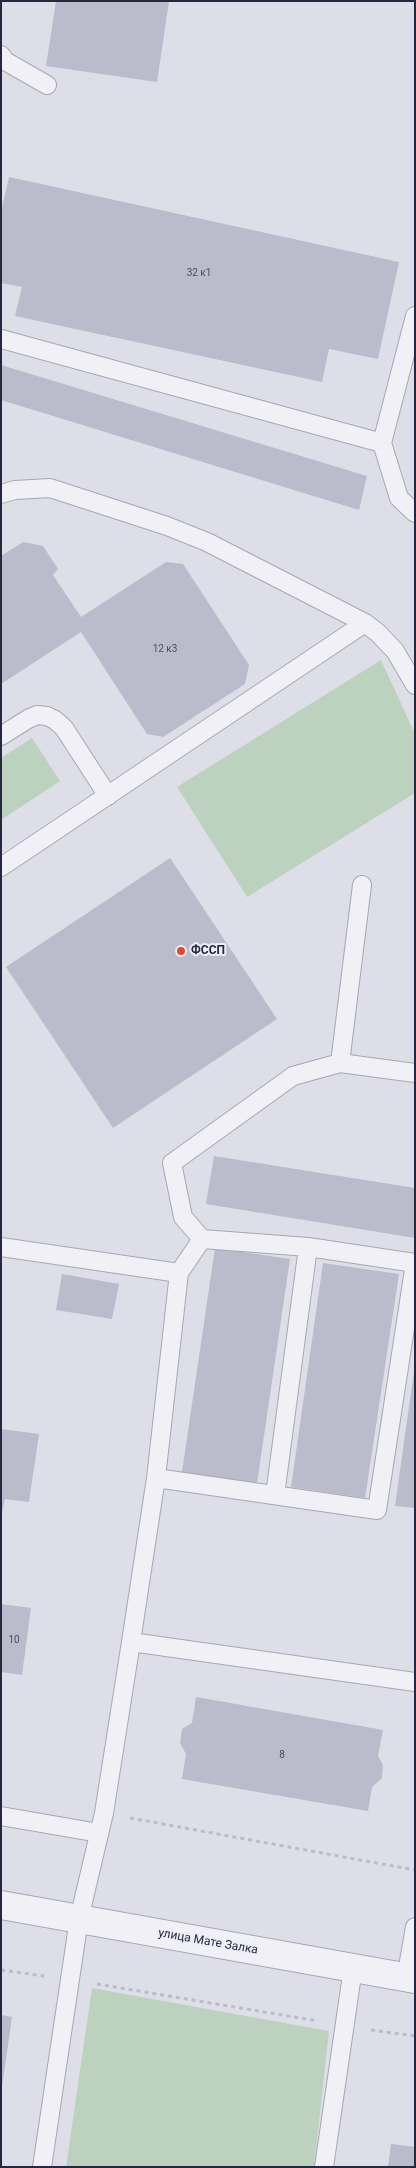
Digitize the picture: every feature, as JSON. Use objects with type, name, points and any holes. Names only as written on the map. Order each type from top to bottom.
[{"type":"street","name":"улица Мате Залка","points":[[1,1905],[410,1979]]},
{"type":"lane","points":[[1,55],[5,61],[47,85]]},
{"type":"lane","points":[[415,316],[382,443],[399,498],[415,514]]},
{"type":"lane","points":[[1,339],[382,443]]},
{"type":"lane","points":[[1,494],[23,489],[50,488],[167,526],[231,554],[365,623],[378,633],[395,651],[415,685]]},
{"type":"lane","points":[[1,867],[365,623]]},
{"type":"lane","points":[[1,736],[28,718],[47,716],[55,720],[64,728],[108,796]]},
{"type":"lane","points":[[340,1063],[362,885]]},
{"type":"lane","points":[[156,1478],[377,1510],[415,1263],[308,1246],[202,1239],[183,1217],[172,1163],[293,1076],[340,1063],[415,1073]]},
{"type":"lane","points":[[42,2167],[79,1919],[104,1813],[156,1478],[178,1273],[202,1239]]},
{"type":"lane","points":[[275,1495],[308,1246]]},
{"type":"lane","points":[[1,1247],[178,1273]]},
{"type":"lane","points":[[131,1642],[415,1682]]},
{"type":"lane","points":[[1,1816],[99,1833]]},
{"type":"lane","points":[[410,1979],[415,1927]]},
{"type":"lane","points":[[324,2167],[353,1968]]},
{"type":"path","points":[[104,1813],[415,1870]]},
{"type":"path","points":[[1,1970],[70,1979],[344,2026],[415,2036]]},
{"type":"green space","points":[[381,660],[415,734],[415,793],[247,897],[177,787]]},
{"type":"green space","points":[[32,738],[60,781],[1,820],[1,758]]},
{"type":"green space","points":[[92,1988],[329,2031],[314,2167],[66,2167]]},
{"type":"building","points":[[56,1],[169,1],[157,82],[46,66]]},
{"type":"building","points":[[9,177],[399,262],[378,359],[329,349],[322,382],[15,316],[22,287],[1,283],[1,212]]},
{"type":"building","points":[[1,365],[367,476],[359,510],[1,400]]},
{"type":"building","points":[[23,542],[43,546],[58,569],[53,575],[81,617],[166,562],[183,564],[249,665],[245,684],[163,737],[147,734],[81,632],[1,684],[1,556]]},
{"type":"building","name":"ФССП","points":[[170,858],[277,1019],[113,1128],[6,967]]},
{"type":"building","points":[[214,1156],[415,1188],[415,1238],[206,1204]]},
{"type":"building","points":[[215,1248],[290,1259],[257,1483],[182,1472]]},
{"type":"building","points":[[323,1263],[399,1274],[365,1498],[291,1487]]},
{"type":"building","points":[[62,1274],[119,1284],[112,1319],[56,1310]]},
{"type":"building","points":[[415,1371],[415,1508],[395,1506]]},
{"type":"building","points":[[1,1429],[39,1434],[29,1502],[5,1499],[2,1513]]},
{"type":"building","points":[[1,1604],[31,1608],[22,1675],[1,1672]]},
{"type":"building","points":[[196,1697],[383,1730],[378,1756],[383,1765],[382,1778],[372,1787],[368,1811],[182,1779],[186,1754],[180,1743],[182,1729],[192,1723]]},
{"type":"building","points":[[1,2015],[12,2017],[2,2087],[1,2087]]},
{"type":"building","points":[[391,2144],[415,2147],[415,2167],[388,2167]]},
{"type":"place","name":"ФССП","points":[[181,951]]}]
